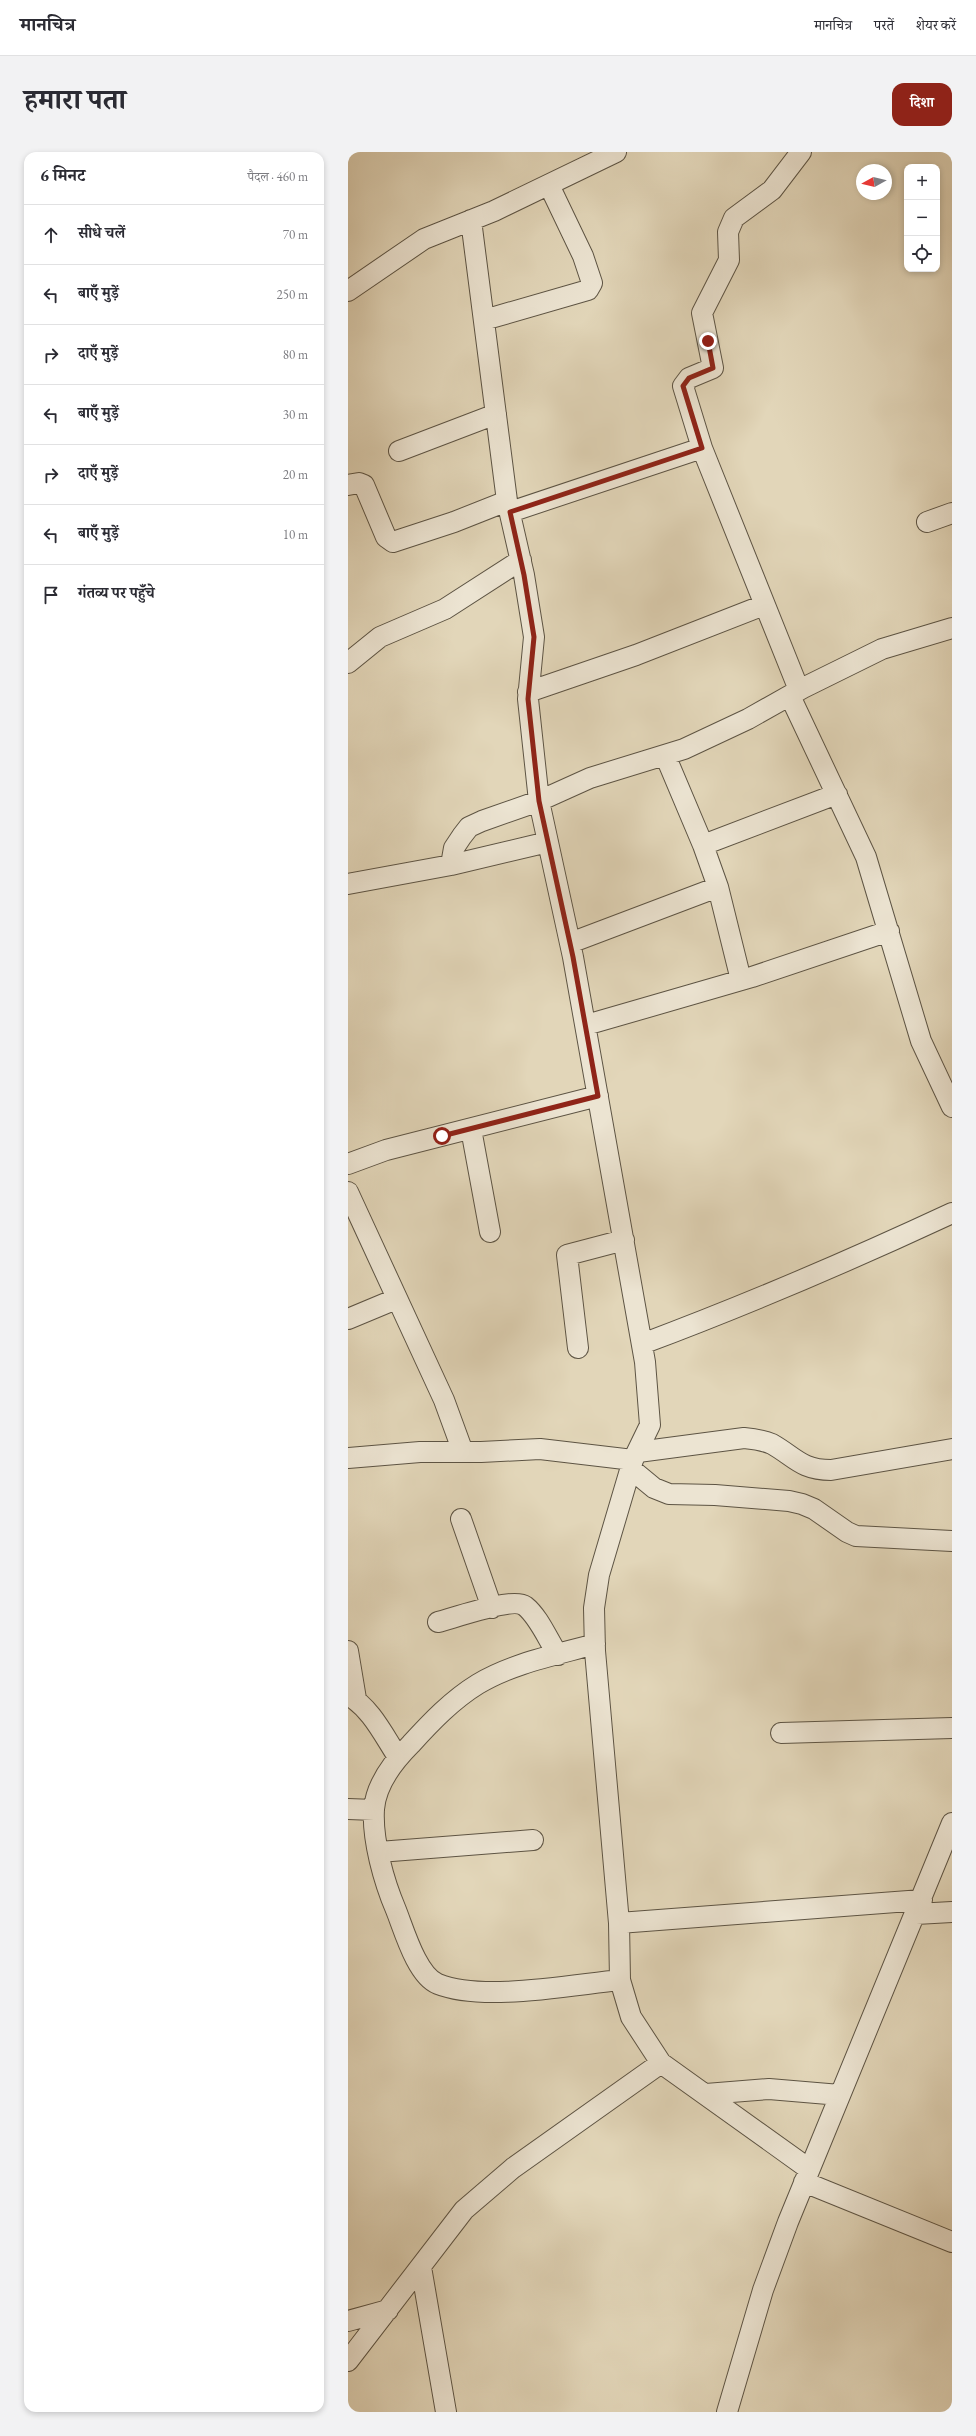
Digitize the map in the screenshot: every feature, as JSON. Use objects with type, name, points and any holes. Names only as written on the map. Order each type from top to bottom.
[{"type":"street","points":[[348,291],[424,239],[550,185],[616,152]]},
{"type":"street","points":[[802,152],[772,190],[734,218],[728,232],[729,260],[702,313],[713,368],[689,378],[683,386],[702,448],[764,605],[794,693],[837,794],[866,857],[921,1042],[952,1107]]},
{"type":"street","points":[[484,320],[588,290],[592,283],[583,256],[550,185]]},
{"type":"street","points":[[471,220],[508,506],[521,560],[534,637],[528,692],[539,801],[586,1025],[642,1344],[650,1425],[634,1460],[599,1575],[594,1608],[595,1644],[619,1923],[620,1980],[631,2017],[661,2063],[706,2094],[806,2176],[952,2242]]},
{"type":"street","points":[[399,450],[496,414]]},
{"type":"street","points":[[348,485],[358,483],[364,485],[386,537],[393,542],[454,522],[702,448]]},
{"type":"street","points":[[927,522],[952,513]]},
{"type":"street","points":[[348,663],[380,637],[445,609],[521,560]]},
{"type":"street","points":[[528,692],[636,655],[764,605]]},
{"type":"street","points":[[451,865],[454,848],[469,828],[482,821],[539,801],[590,778],[684,749],[748,719],[794,693],[882,649],[952,628]]},
{"type":"street","points":[[665,755],[703,845],[718,887],[741,980]]},
{"type":"street","points":[[703,845],[837,794]]},
{"type":"street","points":[[348,884],[451,865],[548,842]]},
{"type":"street","points":[[570,943],[718,887]]},
{"type":"street","points":[[586,1025],[741,980],[889,931]]},
{"type":"street","points":[[348,1164],[386,1150],[598,1096]]},
{"type":"street","points":[[471,1128],[490,1232]]},
{"type":"street","points":[[348,1192],[396,1299],[444,1400],[463,1452]]},
{"type":"street","points":[[642,1344],[745,1305],[830,1270],[952,1213]]},
{"type":"street","points":[[578,1348],[567,1255],[624,1240]]},
{"type":"street","points":[[348,1319],[396,1299]]},
{"type":"street","points":[[348,1458],[420,1452],[540,1449],[634,1460],[744,1438],[760,1440],[772,1444],[802,1466],[816,1470],[831,1470],[952,1449]]},
{"type":"street","points":[[634,1460],[654,1488],[669,1494],[715,1494],[789,1501],[814,1509],[847,1532],[856,1536],[952,1541]]},
{"type":"street","points":[[461,1519],[492,1608]]},
{"type":"street","points":[[438,1622],[514,1604],[525,1607],[558,1655]]},
{"type":"street","points":[[595,1644],[521,1665],[479,1684],[440,1713],[398,1757],[378,1790],[374,1810],[379,1852],[387,1888],[422,1972],[437,1984],[481,1994],[620,1980]]},
{"type":"street","points":[[348,1651],[352,1697],[371,1716],[398,1757]]},
{"type":"street","points":[[781,1733],[952,1728]]},
{"type":"street","points":[[348,1809],[374,1810]]},
{"type":"street","points":[[727,2412],[763,2290],[806,2176],[919,1907],[952,1823]]},
{"type":"street","points":[[379,1852],[533,1840]]},
{"type":"street","points":[[619,1923],[919,1907],[952,1912]]},
{"type":"street","points":[[348,2361],[464,2210],[513,2168],[661,2063]]},
{"type":"street","points":[[706,2094],[769,2089],[840,2096]]},
{"type":"street","points":[[421,2267],[446,2412]]},
{"type":"street","points":[[348,2321],[388,2310]]},
{"type":"route","points":[[442,1136],[598,1096],[573,957],[539,801],[528,699],[534,637],[524,575],[510,512],[702,448],[683,386],[689,378],[713,368],[708,341]]}]
